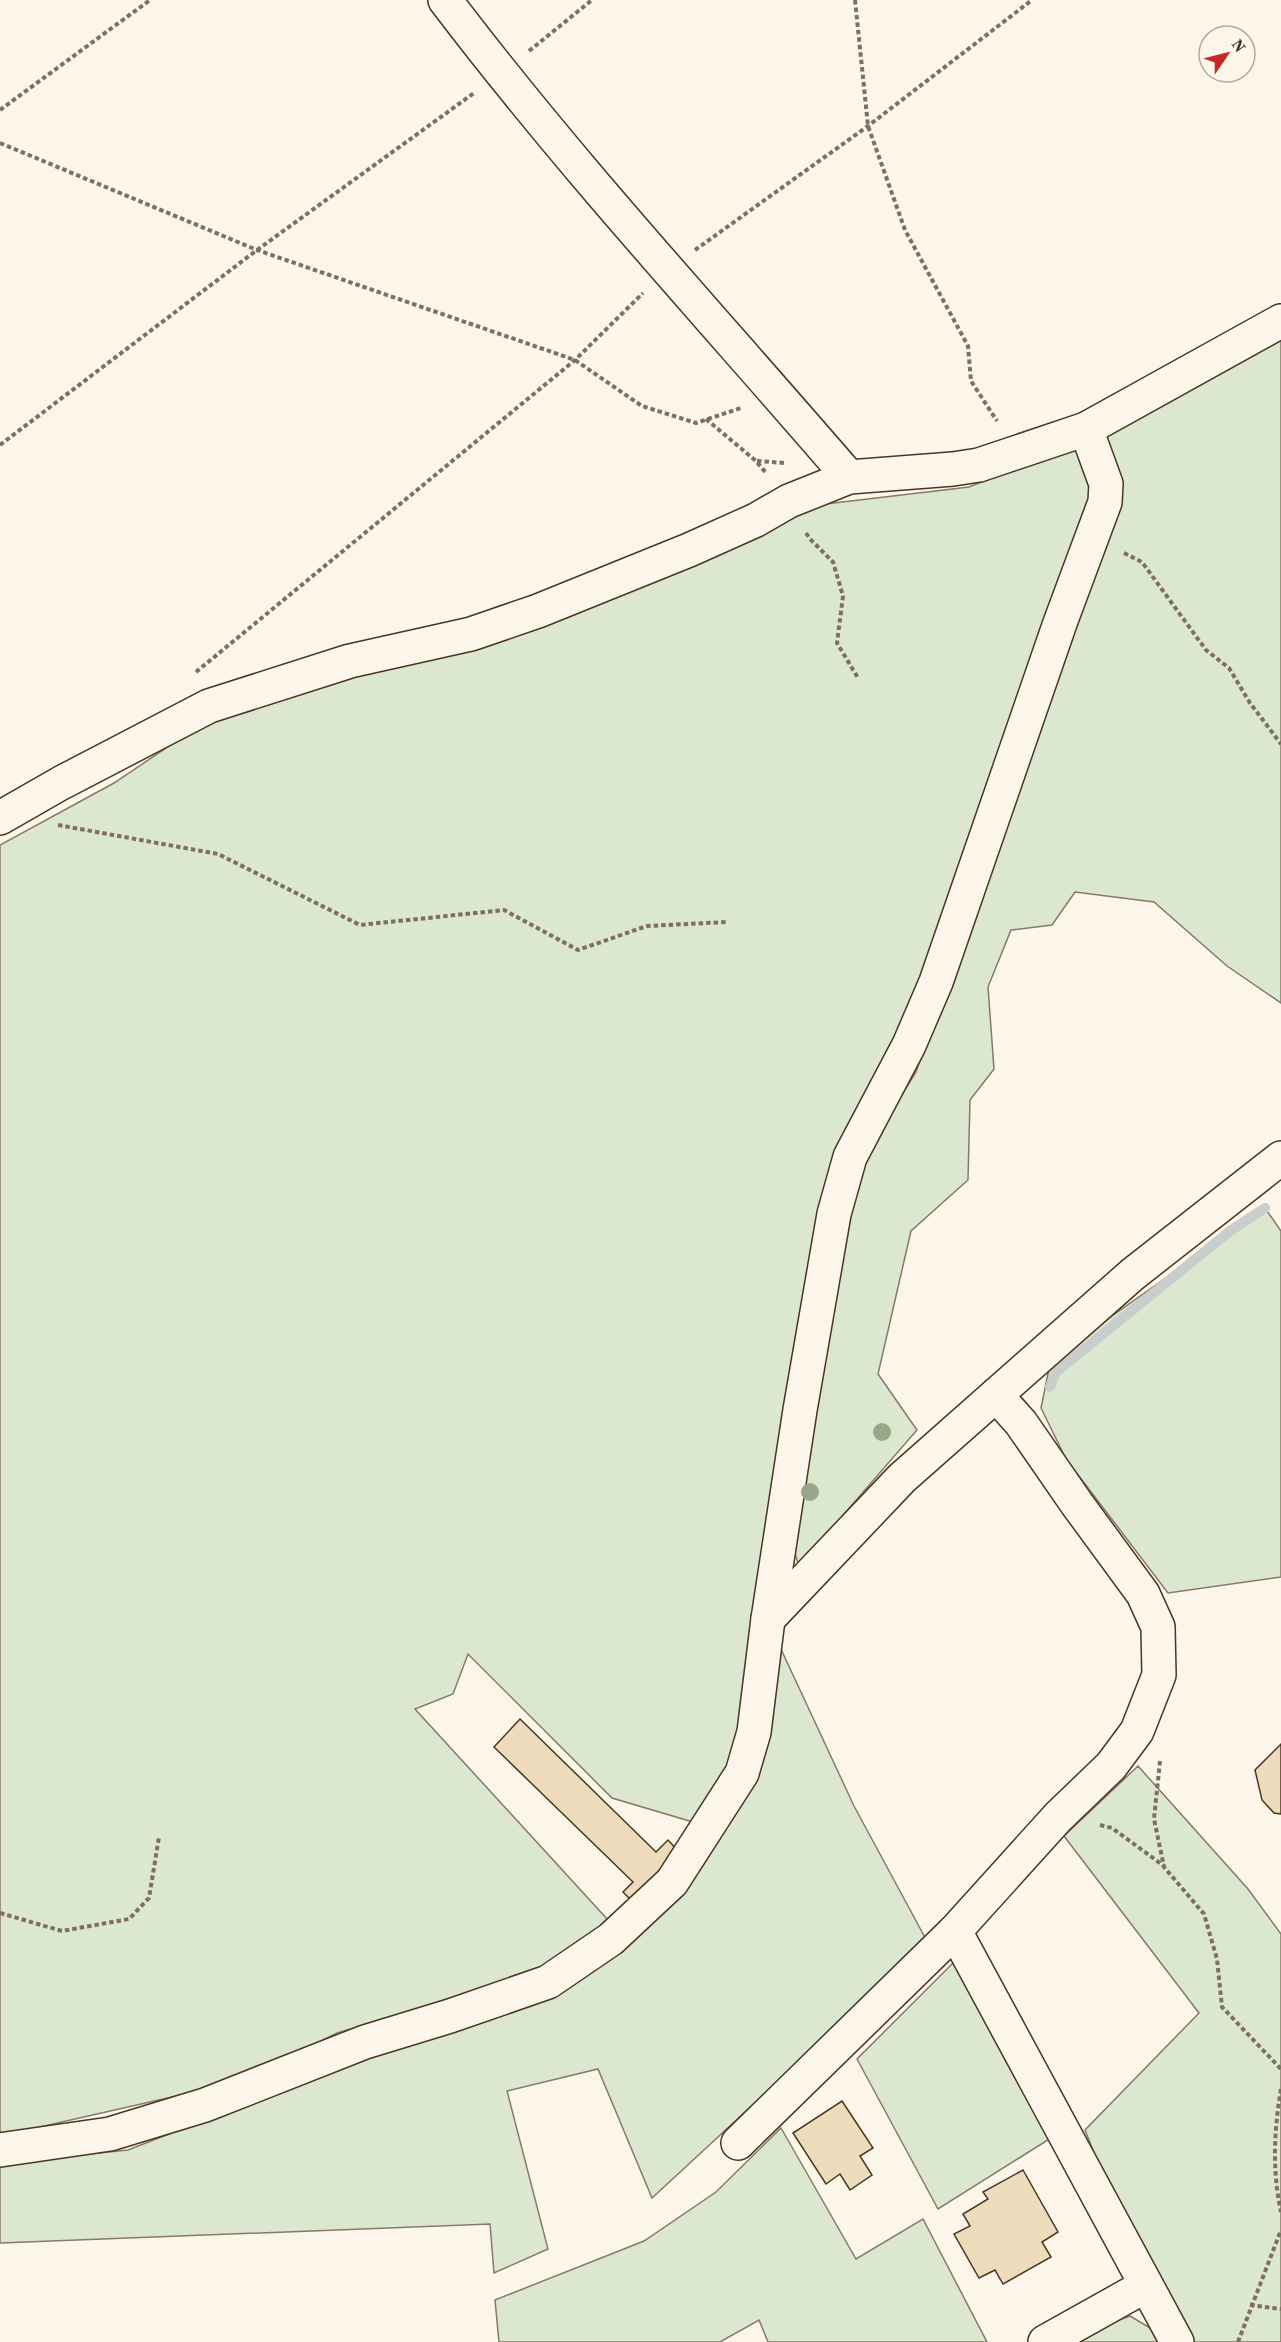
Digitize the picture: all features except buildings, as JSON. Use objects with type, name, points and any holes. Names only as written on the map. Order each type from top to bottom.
[{"type":"street","points":[[445,0],[501,74],[666,270],[849,477]]},
{"type":"street","points":[[2,817],[61,783],[209,706],[350,661],[471,634],[538,611],[689,550],[756,520],[789,501],[849,477],[953,470],[979,465],[1086,429],[1281,321]]},
{"type":"street","points":[[0,2150],[110,2134],[205,2105],[365,2042],[548,1982],[611,1939],[672,1882],[742,1773],[754,1732],[768,1619],[823,1270],[834,1214],[850,1158],[909,1045],[936,982],[1091,536],[1105,502],[1106,484],[1086,429]]},
{"type":"street","points":[[768,1619],[902,1478],[1133,1274],[1281,1158]]},
{"type":"street","points":[[738,2143],[955,1931],[1058,1817],[1111,1766],[1137,1731],[1159,1676],[1158,1627],[1143,1594],[1021,1423],[996,1395]]},
{"type":"street","points":[[955,1931],[1177,2342]]},
{"type":"street","points":[[1045,2342],[1145,2286]]},
{"type":"path","points":[[0,110],[150,0]]},
{"type":"path","points":[[0,445],[257,250],[501,74],[592,0]]},
{"type":"path","points":[[855,0],[868,126],[905,230],[968,346],[971,381],[995,415],[1012,455]]},
{"type":"path","points":[[190,677],[575,360],[666,270],[868,126],[1032,0]]},
{"type":"path","points":[[0,143],[257,250],[575,360],[642,406],[696,423],[779,396]]},
{"type":"path","points":[[706,419],[756,461],[789,501],[810,539],[833,562],[843,596],[837,643],[858,678]]},
{"type":"path","points":[[1091,536],[1142,562],[1206,651],[1229,669],[1250,703],[1281,744]]},
{"type":"path","points":[[2,817],[218,854],[360,925],[504,910],[578,950],[647,926],[726,922]]},
{"type":"path","points":[[1161,1753],[1154,1819],[1164,1867]]},
{"type":"path","points":[[1058,1817],[1112,1828],[1164,1867],[1204,1914],[1216,1959],[1222,2007],[1281,2069]]},
{"type":"path","points":[[0,1913],[62,1931],[129,1919],[149,1898],[159,1838]]},
{"type":"path","points":[[1281,2088],[1276,2118],[1275,2150],[1275,2186],[1281,2212]]},
{"type":"path","points":[[1238,2342],[1281,2230]]},
{"type":"path","points":[[1251,2305],[1281,2309]]},
{"type":"green space","points":[[1281,338],[1281,1003],[1227,966],[1154,902],[1075,892],[1052,925],[1011,930],[988,987],[994,1069],[970,1100],[968,1180],[911,1231],[878,1374],[917,1430],[799,1566],[791,1541],[861,1161],[916,1072],[979,898],[1105,533],[1100,433]]},
{"type":"green space","points":[[1075,445],[1097,489],[992,797],[807,1288],[746,1661],[742,1749],[693,1822],[612,1798],[468,1654],[453,1694],[415,1709],[608,1920],[551,1970],[337,2033],[238,2082],[0,2136],[0,845],[114,783],[187,734],[296,683],[817,505],[969,487]]},
{"type":"green space","points":[[1265,1208],[1281,1231],[1281,1577],[1168,1593],[1066,1459],[1041,1408],[1051,1359]]},
{"type":"green space","points":[[780,1647],[854,1806],[928,1943],[652,2198],[598,2069],[507,2091],[548,2249],[494,2273],[490,2224],[0,2243],[0,2163],[128,2150],[395,2046],[559,1993],[678,1899],[753,1784]]},
{"type":"green space","points":[[1138,1766],[1248,1889],[1281,1934],[1281,2342],[1191,2342],[1102,2173],[1085,2130],[1199,2013],[1064,1836]]},
{"type":"green space","points":[[955,1961],[1051,2138],[938,2209],[857,2059]]},
{"type":"green space","points":[[781,2128],[856,2259],[923,2219],[987,2342],[768,2342],[759,2320],[720,2342],[499,2342],[495,2300],[644,2241],[716,2192]]},
{"type":"green space","points":[[1130,2316],[1162,2335],[1166,2342],[1069,2342],[1096,2328]]},
{"type":"waterway","points":[[1050,1387],[1056,1372],[1230,1231],[1265,1208]]}]
